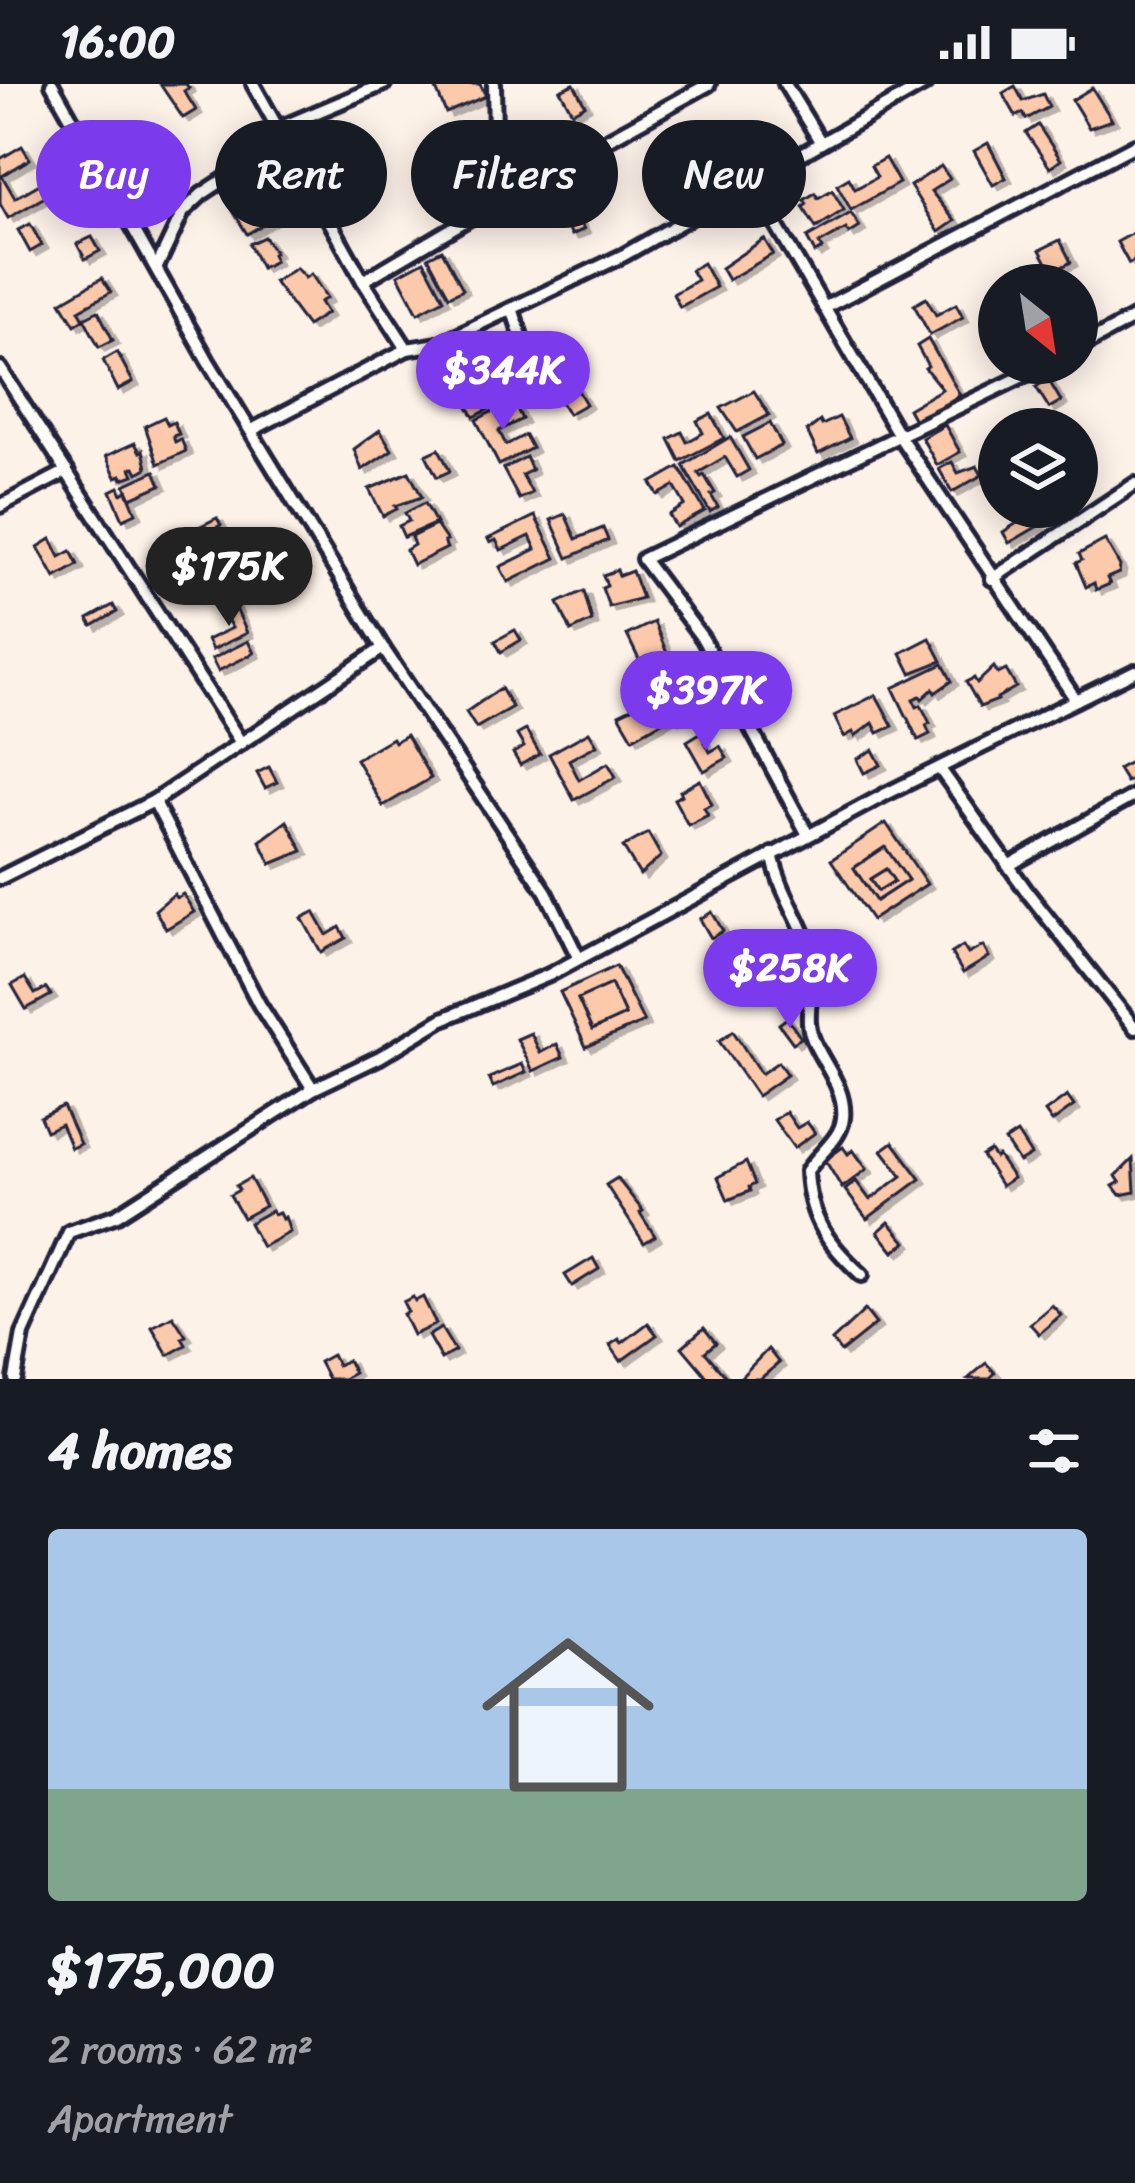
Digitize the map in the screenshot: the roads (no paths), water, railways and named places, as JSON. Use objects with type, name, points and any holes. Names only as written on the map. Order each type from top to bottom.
[{"type":"street","points":[[52,84],[208,361],[383,647],[554,904],[578,957]]},
{"type":"street","points":[[254,84],[273,120]]},
{"type":"street","points":[[299,120],[384,84]]},
{"type":"street","points":[[494,84],[495,120]]},
{"type":"street","points":[[618,134],[710,84]]},
{"type":"street","points":[[785,84],[821,143]]},
{"type":"street","points":[[806,152],[925,84]]},
{"type":"street","points":[[824,308],[1135,146]]},
{"type":"street","points":[[157,267],[183,212],[215,185]]},
{"type":"street","points":[[333,228],[407,349]]},
{"type":"street","points":[[363,281],[453,228]]},
{"type":"street","points":[[252,430],[407,349],[438,344],[513,310],[669,228]]},
{"type":"street","points":[[778,228],[900,437],[1076,700]]},
{"type":"street","points":[[513,310],[532,370]]},
{"type":"street","points":[[1098,337],[1135,317]]},
{"type":"street","points":[[0,368],[241,742]]},
{"type":"street","points":[[808,835],[703,639],[644,559],[1007,384]]},
{"type":"street","points":[[0,506],[67,471]]},
{"type":"street","points":[[992,579],[1135,484]]},
{"type":"street","points":[[0,878],[154,801],[383,647]]},
{"type":"street","points":[[15,1379],[23,1334],[69,1232],[117,1215],[313,1089],[443,1019],[549,975],[808,835],[1135,671]]},
{"type":"street","points":[[940,769],[1008,866],[1135,1028]]},
{"type":"street","points":[[1008,866],[1135,795]]},
{"type":"street","points":[[154,801],[259,1004],[313,1089]]},
{"type":"street","points":[[772,854],[778,886],[810,949],[815,986],[809,1024],[836,1079],[844,1114],[839,1133],[807,1171],[808,1192],[827,1243],[862,1275]]}]
